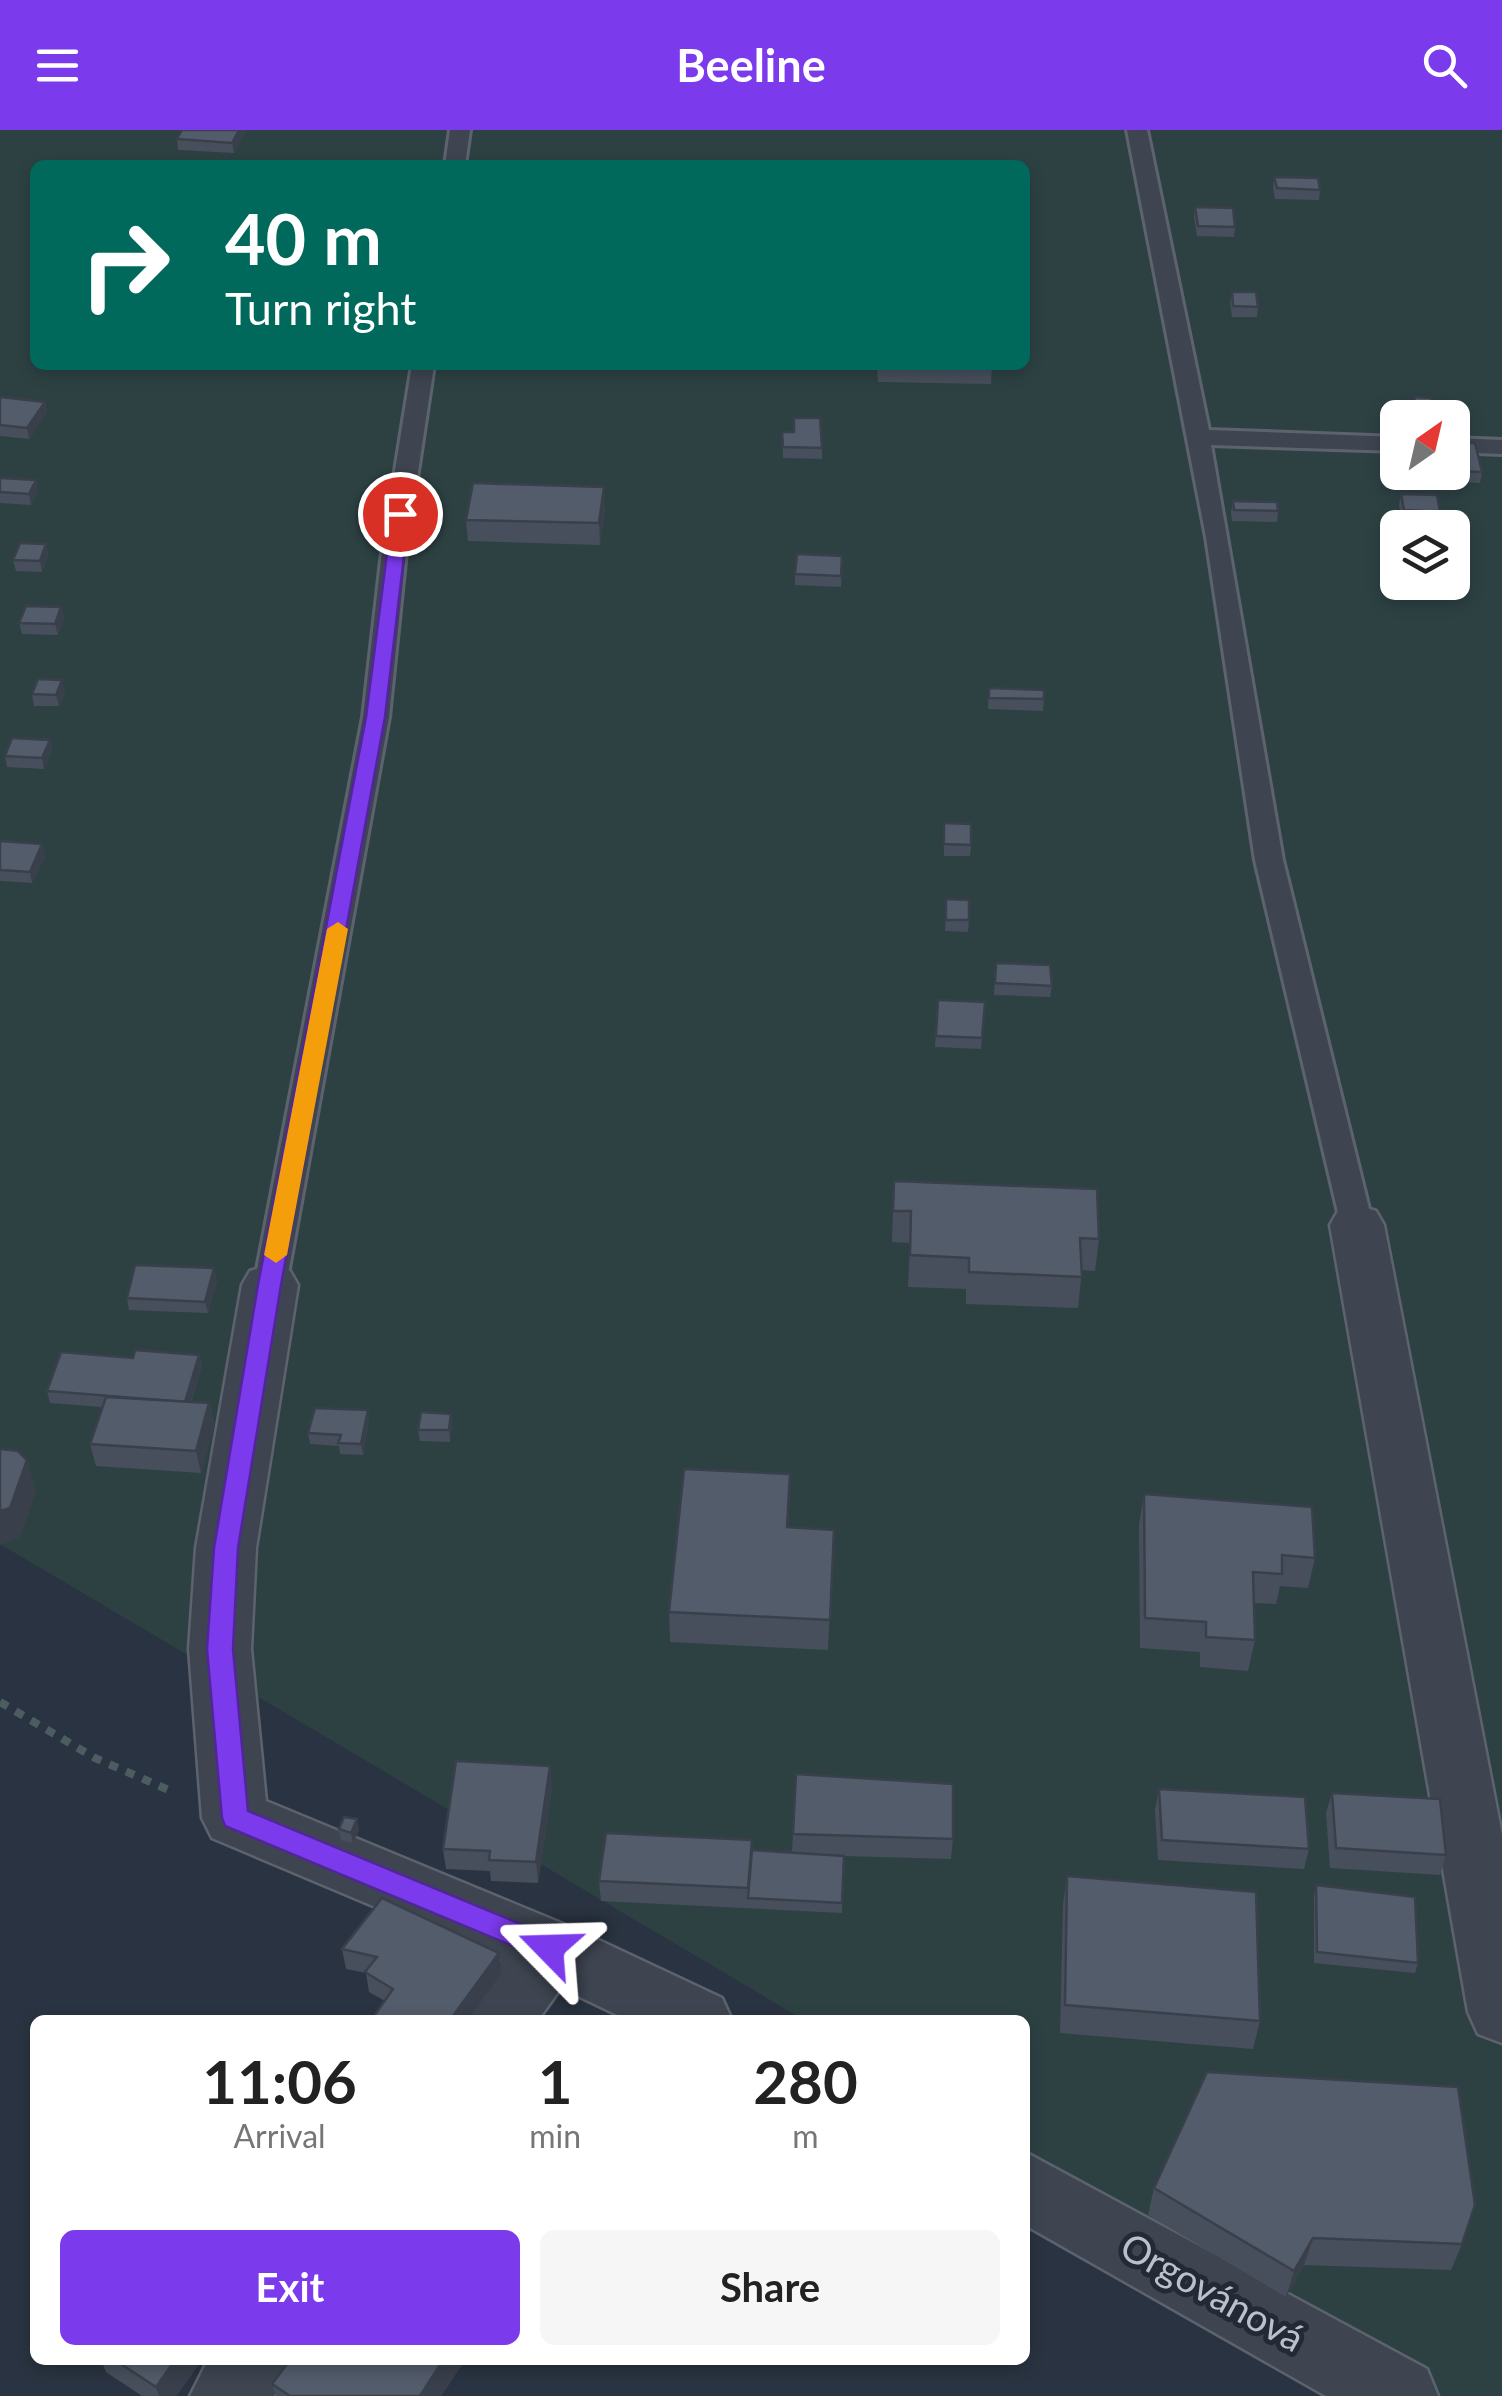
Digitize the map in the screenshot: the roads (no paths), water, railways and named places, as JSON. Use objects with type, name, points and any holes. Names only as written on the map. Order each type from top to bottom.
[{"type":"street","points":[[1357,1225],[1502,2012]]},
{"type":"street","points":[[270,1285],[224,1582],[220,1649],[235,1818],[549,1948],[688,2015]]},
{"type":"street","points":[[502,2015],[549,1948]]},
{"type":"street","name":"Orgovánová","points":[[1030,2189],[1400,2396]]},
{"type":"street","points":[[228,2396],[250,2365]]},
{"type":"lane","points":[[455,160],[460,130]]},
{"type":"lane","points":[[1137,130],[1199,437],[1269,860],[1357,1225]]},
{"type":"lane","points":[[270,1285],[376,717],[394,552],[423,370]]},
{"type":"lane","points":[[1199,437],[1380,443]]},
{"type":"lane","points":[[1470,446],[1502,447]]}]
